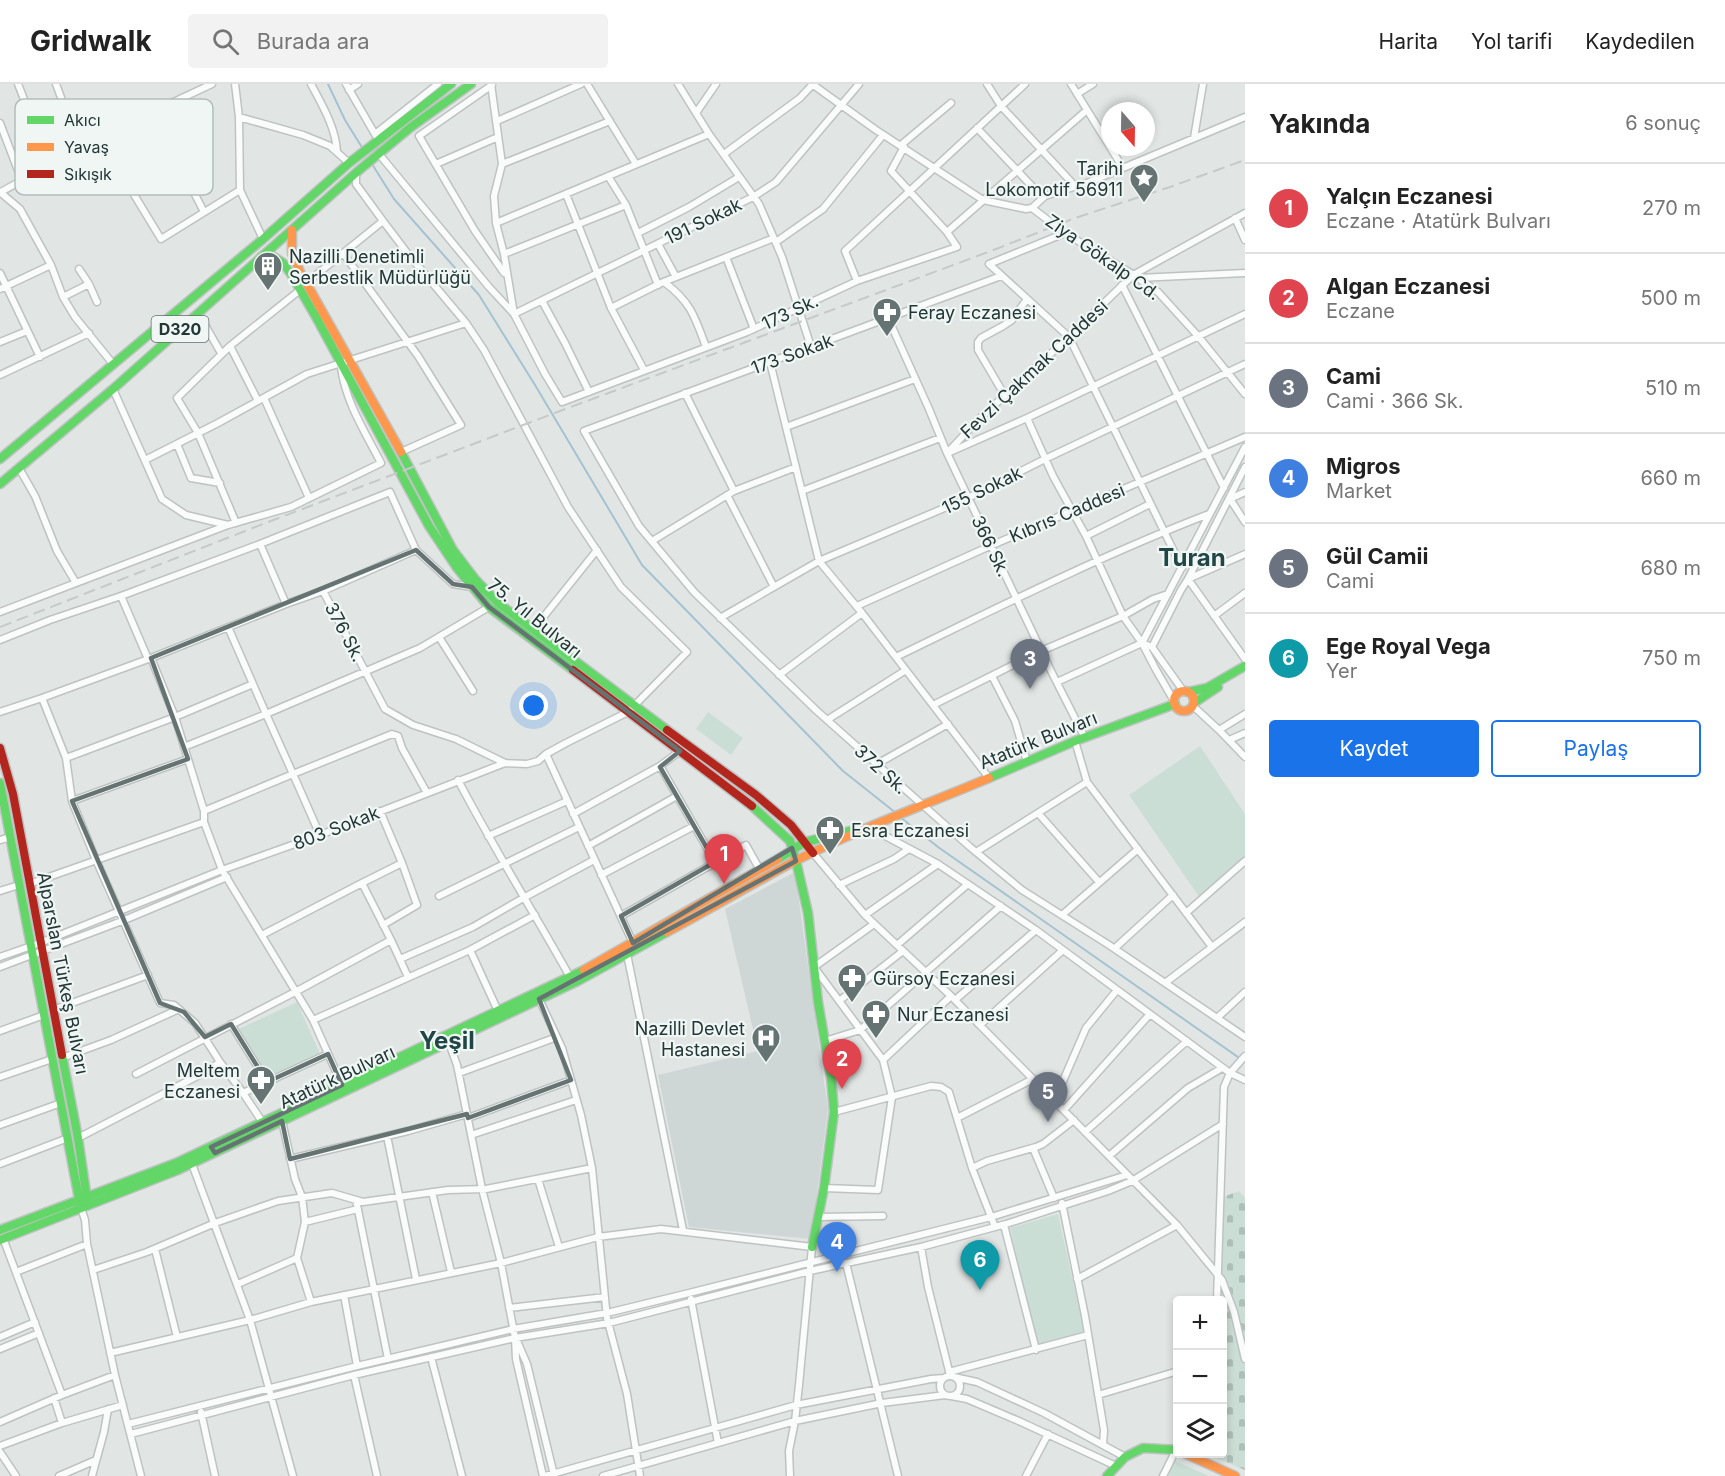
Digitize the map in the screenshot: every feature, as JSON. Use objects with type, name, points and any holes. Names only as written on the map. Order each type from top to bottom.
[{"type":"main road","name":"D320","points":[[0,459],[264,238],[370,146],[377,137],[451,84]]},
{"type":"main road","name":"D320","points":[[0,484],[113,389],[357,172],[411,127],[471,84]]},
{"type":"main road","name":"75. Yıl Bulvarı","points":[[292,230],[292,253],[303,286],[429,526],[446,555],[472,587],[489,607],[756,795],[791,825],[813,853]]},
{"type":"main road","name":"75. Yıl Bulvarı","points":[[261,257],[274,257],[283,263],[303,286]]},
{"type":"main road","name":"75. Yıl Bulvarı","points":[[344,362],[401,452],[453,550],[475,579],[498,603],[680,751],[762,813],[788,837],[808,913],[834,1112],[824,1188],[812,1247]]},
{"type":"main road","points":[[1245,668],[1190,709],[1179,710],[1174,702],[1178,694],[1207,688],[1245,668]]},
{"type":"main road","points":[[1186,692],[1193,697],[1193,705]]},
{"type":"main road","name":"Atatürk Bulvarı","points":[[1,1236],[177,1167],[449,1043],[627,954],[796,861],[873,825],[1174,702]]},
{"type":"main road","name":"Alparslan Türkeş Bulvarı","points":[[0,748],[12,794],[78,1138],[84,1202]]},
{"type":"main road","name":"Alparslan Türkeş Bulvarı","points":[[0,783],[52,1059],[84,1202]]},
{"type":"main road","name":"Atatürk Bulvarı","points":[[177,1167],[192,1164],[263,1123],[570,977],[760,870],[792,848],[805,842],[873,825]]},
{"type":"main road","points":[[1107,1476],[1125,1457],[1143,1448],[1173,1448]]},
{"type":"main road","points":[[1195,1458],[1235,1476]]},
{"type":"street","points":[[18,84],[24,99]]},
{"type":"street","points":[[56,84],[62,99]]},
{"type":"street","points":[[179,99],[212,84]]},
{"type":"street","points":[[235,84],[239,117],[240,190],[264,238]]},
{"type":"street","points":[[311,84],[330,122],[337,153]]},
{"type":"street","points":[[358,84],[348,87],[377,137],[438,84]]},
{"type":"street","points":[[497,121],[580,84]]},
{"type":"street","points":[[587,84],[636,164]]},
{"type":"street","points":[[678,84],[709,134],[759,204],[782,256],[811,346]]},
{"type":"street","points":[[696,113],[716,84]]},
{"type":"street","points":[[724,154],[793,104],[813,84]]},
{"type":"street","name":"Ziya Gökalp Cd.","points":[[813,84],[884,135],[983,200],[1026,209],[1032,208],[1065,233],[1158,292],[1198,336],[1245,394]]},
{"type":"street","name":"191 Sokak","points":[[514,314],[753,197],[776,182],[859,84]]},
{"type":"street","points":[[987,84],[1001,106],[1076,186]]},
{"type":"street","points":[[857,281],[845,251],[1025,84]]},
{"type":"street","points":[[1071,84],[1123,168]]},
{"type":"street","points":[[1077,94],[1093,84]]},
{"type":"street","points":[[1194,138],[1203,84]]},
{"type":"street","points":[[506,276],[475,231],[419,136],[492,85],[502,164],[494,196],[496,223],[504,254],[514,314]]},
{"type":"street","points":[[951,103],[902,146],[891,171],[947,232],[1087,110]]},
{"type":"street","points":[[239,117],[303,135],[330,146],[349,163]]},
{"type":"street","points":[[1032,208],[1043,198],[1123,168],[1245,117]]},
{"type":"street","points":[[502,164],[610,121]]},
{"type":"street","points":[[0,123],[15,163]]},
{"type":"street","points":[[978,128],[1043,198]]},
{"type":"street","points":[[496,223],[709,134]]},
{"type":"street","points":[[611,308],[661,283],[775,240],[823,209],[884,135]]},
{"type":"street","points":[[436,164],[498,137]]},
{"type":"street","points":[[379,154],[514,314]]},
{"type":"street","points":[[357,172],[356,184],[408,254],[466,323],[484,351],[568,507],[597,550],[533,630]]},
{"type":"street","points":[[608,176],[626,206],[644,251],[661,283],[679,293],[694,314],[706,347]]},
{"type":"street","points":[[638,233],[689,207],[739,177]]},
{"type":"street","points":[[15,184],[0,192],[20,209],[51,266],[63,297],[113,364]]},
{"type":"street","points":[[134,195],[161,239],[240,190]]},
{"type":"street","points":[[566,194],[611,308],[644,370]]},
{"type":"street","points":[[195,195],[204,212]]},
{"type":"street","points":[[504,254],[626,206]]},
{"type":"street","name":"Fevzi Çakmak Caddesi","points":[[946,453],[1122,285],[1245,213]]},
{"type":"street","points":[[1235,218],[1245,240]]},
{"type":"street","points":[[236,523],[198,433],[177,398],[221,353],[383,221]]},
{"type":"street","name":"173 Sk.","points":[[514,314],[544,374],[562,402],[754,329],[857,281],[957,247],[947,232]]},
{"type":"street","points":[[1065,233],[989,264],[1069,337],[1182,568]]},
{"type":"street","points":[[658,244],[676,277]]},
{"type":"street","points":[[343,253],[408,342],[461,425],[401,452]]},
{"type":"street","points":[[726,257],[754,329]]},
{"type":"street","points":[[3,288],[51,266]]},
{"type":"street","points":[[79,269],[98,302]]},
{"type":"street","points":[[0,273],[3,288],[39,357]]},
{"type":"street","points":[[1136,277],[1245,273]]},
{"type":"street","name":"173 Sokak","points":[[584,431],[1001,276]]},
{"type":"street","points":[[63,297],[89,284]]},
{"type":"street","points":[[1122,285],[1224,488]]},
{"type":"street","points":[[1005,396],[977,348],[978,342],[1012,320],[1027,299]]},
{"type":"street","points":[[542,300],[588,392]]},
{"type":"street","points":[[198,313],[221,353]]},
{"type":"street","points":[[946,453],[1027,418],[1245,314]]},
{"type":"street","name":"366 Sk.","points":[[888,318],[946,453],[1085,738]]},
{"type":"street","points":[[145,460],[307,374],[466,323]]},
{"type":"street","points":[[0,342],[27,331]]},
{"type":"street","points":[[0,375],[89,333]]},
{"type":"street","points":[[230,346],[261,399],[309,498]]},
{"type":"street","points":[[0,612],[228,525],[291,507],[381,463],[343,384],[344,362]]},
{"type":"street","points":[[770,362],[819,561],[857,606],[989,778]]},
{"type":"street","name":"155 Sokak","points":[[720,618],[819,561],[968,498],[1245,364]]},
{"type":"street","points":[[786,427],[915,379]]},
{"type":"street","points":[[113,389],[162,499],[186,515],[228,525]]},
{"type":"street","points":[[685,393],[734,491]]},
{"type":"street","points":[[1027,418],[1053,476],[1086,536],[1123,616],[1142,643],[1174,702]]},
{"type":"street","name":"372 Sk.","points":[[584,431],[639,526],[694,592],[779,675],[877,764],[919,808],[1022,890],[1114,948],[1245,1037]]},
{"type":"street","name":"Kıbrıs Caddesi","points":[[857,606],[990,546],[1245,437]]},
{"type":"street","points":[[802,491],[940,438]]},
{"type":"street","points":[[177,444],[191,478],[220,483]]},
{"type":"street","points":[[1057,682],[1142,643],[1245,447]]},
{"type":"street","points":[[651,541],[734,491],[796,467]]},
{"type":"street","points":[[1152,647],[1245,467]]},
{"type":"street","points":[[19,468],[35,496],[54,545],[76,583]]},
{"type":"street","points":[[0,640],[260,544],[390,492],[416,550],[453,584],[472,587]]},
{"type":"street","points":[[1230,499],[1245,492]]},
{"type":"street","points":[[728,495],[774,587]]},
{"type":"street","points":[[1230,499],[1245,522]]},
{"type":"street","points":[[1086,536],[1150,504]]},
{"type":"street","points":[[896,657],[1016,598],[1164,531],[1209,514]]},
{"type":"street","points":[[260,544],[286,604]]},
{"type":"street","name":"376 Sk.","points":[[416,550],[323,591],[385,709],[413,725],[456,740],[505,763]]},
{"type":"street","name":"803 Sokak","points":[[41,947],[118,912],[222,870],[320,835],[458,780],[505,763],[527,764],[538,760],[631,709],[687,652],[621,587],[597,550]]},
{"type":"street","points":[[1188,579],[1245,554]]},
{"type":"street","points":[[1188,579],[1245,659]]},
{"type":"street","points":[[0,712],[150,659],[323,591]]},
{"type":"street","points":[[1214,616],[1245,593]]},
{"type":"street","points":[[933,705],[1041,651],[1168,594]]},
{"type":"street","points":[[121,596],[176,717],[204,811],[204,822],[222,870],[297,991],[313,1020],[342,1085]]},
{"type":"street","points":[[184,747],[420,648],[489,607]]},
{"type":"street","points":[[779,675],[862,613]]},
{"type":"street","points":[[228,627],[320,835]]},
{"type":"street","points":[[439,637],[473,692]]},
{"type":"street","points":[[1142,643],[1152,647],[1186,692]]},
{"type":"street","points":[[827,720],[906,670]]},
{"type":"street","points":[[992,676],[1015,721],[1027,762]]},
{"type":"street","points":[[66,758],[176,717],[253,684]]},
{"type":"street","points":[[42,698],[66,758],[72,801],[118,912],[160,1003],[174,1005],[195,1023],[263,1123]]},
{"type":"street","points":[[1193,705],[1245,757]]},
{"type":"street","points":[[1219,730],[1245,714]]},
{"type":"street","points":[[877,764],[948,724]]},
{"type":"street","points":[[1228,740],[1245,733]]},
{"type":"street","points":[[204,811],[392,734],[398,736],[402,748],[427,793]]},
{"type":"street","points":[[1075,741],[1087,782],[1212,947]]},
{"type":"street","points":[[573,814],[660,766],[680,751]]},
{"type":"street","points":[[546,754],[633,943]]},
{"type":"street","points":[[72,801],[188,759]]},
{"type":"street","points":[[660,766],[715,862]]},
{"type":"street","points":[[458,780],[570,977]]},
{"type":"street","points":[[976,852],[1087,782]]},
{"type":"street","points":[[588,846],[677,796]]},
{"type":"street","points":[[488,836],[567,801]]},
{"type":"street","points":[[380,811],[417,905],[383,925]]},
{"type":"street","points":[[1038,813],[1099,882]]},
{"type":"street","points":[[29,884],[204,822]]},
{"type":"street","points":[[873,825],[876,831],[938,864],[1001,906],[1222,1068],[1245,1080]]},
{"type":"street","points":[[601,874],[694,826]]},
{"type":"street","points":[[439,896],[579,827]]},
{"type":"street","points":[[0,840],[10,837]]},
{"type":"street","points":[[621,916],[746,845],[760,870]]},
{"type":"street","points":[[839,885],[894,859],[909,849]]},
{"type":"street","points":[[1062,915],[1138,849]]},
{"type":"street","points":[[813,853],[865,915],[953,998],[1177,1225],[1222,1280],[1234,1312],[1245,1359]]},
{"type":"street","points":[[400,959],[473,927],[594,860]]},
{"type":"street","points":[[262,935],[402,863]]},
{"type":"street","points":[[865,915],[938,864]]},
{"type":"street","points":[[1186,913],[1244,864]]},
{"type":"street","points":[[0,967],[32,956],[41,947],[122,921],[227,877]]},
{"type":"street","points":[[362,883],[408,978]]},
{"type":"street","points":[[839,1001],[968,884]]},
{"type":"street","points":[[0,891],[20,885]]},
{"type":"street","points":[[1114,948],[1173,895]]},
{"type":"street","points":[[825,1041],[860,1030],[1001,906]]},
{"type":"street","points":[[313,1020],[470,950],[535,915]]},
{"type":"street","points":[[1165,983],[1245,922]]},
{"type":"street","points":[[824,1188],[878,1190],[892,1097],[883,1060],[814,967],[874,924]]},
{"type":"street","points":[[883,1060],[953,998],[1036,930]]},
{"type":"street","points":[[136,1074],[391,940]]},
{"type":"street","points":[[0,957],[30,945],[41,947]]},
{"type":"street","points":[[470,950],[498,1011]]},
{"type":"street","points":[[980,1026],[1064,950]]},
{"type":"street","points":[[627,954],[683,1230]]},
{"type":"street","points":[[53,1010],[148,975]]},
{"type":"street","points":[[1049,1095],[1063,1081],[1086,1028],[1117,990]]},
{"type":"street","points":[[1217,1018],[1245,992]]},
{"type":"street","points":[[540,999],[562,1048],[592,1168],[607,1313],[627,1394],[640,1476]]},
{"type":"street","points":[[62,1058],[111,1040],[179,1009]]},
{"type":"street","points":[[1064,1110],[1150,1014]]},
{"type":"street","points":[[0,1031],[44,1015]]},
{"type":"street","points":[[231,1024],[267,1082]]},
{"type":"street","points":[[459,1073],[557,1038]]},
{"type":"street","points":[[1085,1131],[1186,1041]]},
{"type":"street","points":[[449,1043],[459,1073],[501,1263],[515,1338],[516,1359],[544,1476],[796,1405],[950,1376],[1088,1335]]},
{"type":"street","points":[[243,1093],[328,1054]]},
{"type":"street","points":[[1217,1296],[1224,1087],[1230,1073],[1245,1056]]},
{"type":"street","points":[[0,1077],[52,1059]]},
{"type":"street","points":[[78,1138],[209,1070],[220,1062]]},
{"type":"street","points":[[1109,1156],[1188,1088],[1222,1068]]},
{"type":"street","points":[[957,1118],[1033,1079]]},
{"type":"street","points":[[290,1159],[467,1116],[571,1080]]},
{"type":"street","points":[[834,1112],[931,1086],[941,1087],[950,1092],[972,1168],[995,1227]]},
{"type":"street","points":[[471,1135],[576,1100]]},
{"type":"street","points":[[0,1125],[61,1103]]},
{"type":"street","points":[[972,1168],[987,1161],[1035,1148],[1074,1120]]},
{"type":"street","points":[[282,1121],[295,1179],[302,1197],[305,1222],[297,1258],[311,1302]]},
{"type":"street","points":[[131,1434],[354,1375],[515,1338],[609,1323],[810,1271],[921,1247],[1004,1225],[1108,1191],[1223,1124]]},
{"type":"street","points":[[387,1136],[416,1279]]},
{"type":"street","points":[[0,1164],[68,1138]]},
{"type":"street","points":[[1035,1148],[1063,1206],[1104,1430],[1102,1445]]},
{"type":"street","points":[[192,1164],[250,1320],[293,1476]]},
{"type":"street","points":[[93,1270],[155,1249],[215,1223],[278,1201],[332,1193],[363,1202],[432,1192],[483,1189],[592,1168]]},
{"type":"street","points":[[128,1424],[513,1329],[607,1313],[689,1293],[991,1217],[1130,1178]]},
{"type":"street","points":[[538,1179],[559,1246]]},
{"type":"street","points":[[432,1192],[451,1272]]},
{"type":"street","points":[[356,1200],[388,1359]]},
{"type":"street","points":[[84,1202],[87,1244],[115,1375],[141,1476]]},
{"type":"street","points":[[305,1222],[358,1209]]},
{"type":"street","points":[[818,1217],[883,1216]]},
{"type":"street","points":[[1004,1225],[1036,1350]]},
{"type":"street","points":[[1077,1279],[1177,1225]]},
{"type":"street","points":[[110,1353],[250,1320],[311,1302],[501,1263],[598,1237],[661,1229],[683,1230],[812,1247],[795,1421],[789,1451],[790,1476]]},
{"type":"street","points":[[1,1236],[62,1395]]},
{"type":"street","points":[[16,1272],[87,1244]]},
{"type":"street","points":[[603,1476],[795,1421],[880,1403],[957,1394],[960,1388],[959,1381],[950,1376],[928,1287],[921,1247]]},
{"type":"street","points":[[155,1249],[177,1337]]},
{"type":"street","points":[[238,1284],[297,1258]]},
{"type":"street","points":[[846,1263],[898,1476]]},
{"type":"street","points":[[689,1293],[718,1443]]},
{"type":"street","points":[[344,1295],[357,1366]]},
{"type":"street","points":[[509,1308],[605,1297]]},
{"type":"street","points":[[0,1337],[35,1322]]},
{"type":"street","points":[[0,1349],[39,1333]]},
{"type":"street","points":[[515,1338],[527,1364],[553,1475]]},
{"type":"street","points":[[431,1357],[462,1476]]},
{"type":"street","points":[[1098,1395],[1173,1372]]},
{"type":"street","points":[[0,1422],[115,1375]]},
{"type":"street","points":[[354,1375],[377,1476]]},
{"type":"street","points":[[950,1376],[940,1387],[948,1396],[967,1399],[1116,1466]]},
{"type":"street","points":[[950,1376],[977,1382],[1044,1413],[1125,1457]]},
{"type":"street","points":[[54,1398],[62,1423]]},
{"type":"street","points":[[0,1446],[62,1423],[123,1405]]},
{"type":"street","points":[[200,1406],[216,1476]]},
{"type":"street","points":[[92,1476],[108,1409]]},
{"type":"street","points":[[1026,1476],[1048,1434]]},
{"type":"street","points":[[0,1452],[16,1476]]},
{"type":"street","points":[[1163,1476],[1173,1456]]},
{"type":"street","points":[[59,1476],[96,1460]]},
{"type":"highlighted area","points":[[416,550],[453,584],[472,587],[489,607],[680,751],[660,767],[715,862],[621,916],[633,943],[792,848],[796,861],[539,999],[571,1080],[468,1118],[467,1114],[290,1159],[282,1121],[215,1153],[211,1147],[342,1085],[328,1054],[267,1082],[231,1024],[205,1037],[184,1012],[160,1003],[72,801],[188,759],[151,658]]},
{"type":"shaded area","name":"Nazilli Devlet Hastanesi","points":[[795,872],[828,1110],[811,1239],[689,1227],[658,1075],[758,1051],[725,909]]},
{"type":"green space","points":[[708,712],[743,738],[731,755],[696,729]]},
{"type":"green space","points":[[1200,746],[1245,814],[1245,858],[1200,898],[1129,795]]},
{"type":"green space","points":[[297,1002],[320,1054],[269,1077],[239,1029]]},
{"type":"green space","points":[[1239,1191],[1245,1198],[1245,1470],[1217,1458],[1227,1458],[1227,1296],[1219,1296],[1223,1197]]},
{"type":"green space","points":[[1058,1214],[1084,1332],[1037,1345],[1010,1228]]},
{"type":"green space","points":[[1173,1460],[1209,1476],[1169,1476]]},
{"type":"waterway","points":[[328,84],[345,120],[363,149]]},
{"type":"waterway","points":[[372,164],[394,199],[479,295],[642,565],[843,771],[896,813]]},
{"type":"waterway","points":[[900,817],[938,847],[1245,1062]]},
{"type":"railway","points":[[0,627],[560,411],[1075,218],[1245,160]]},
{"type":"traffic: fast","points":[[0,459],[263,239],[349,163],[451,84]]},
{"type":"traffic: fast","points":[[0,484],[113,389],[358,171],[411,127],[471,84]]},
{"type":"traffic: fast","points":[[261,257],[274,257],[283,263],[291,274],[429,526],[457,568],[489,607],[573,670]]},
{"type":"traffic: fast","points":[[401,452],[453,550],[475,579],[498,603],[667,730]]},
{"type":"traffic: fast","points":[[1188,692],[1207,688],[1245,666]]},
{"type":"traffic: fast","points":[[1194,703],[1218,687]]},
{"type":"traffic: fast","points":[[989,778],[1075,741],[1175,704]]},
{"type":"traffic: fast","points":[[0,783],[80,1204]]},
{"type":"traffic: fast","points":[[752,806],[790,841],[796,861],[808,913],[818,1002],[831,1077],[834,1112],[824,1188],[812,1247]]},
{"type":"traffic: fast","points":[[778,859],[805,842],[858,829]]},
{"type":"traffic: fast","points":[[0,1240],[178,1170],[578,981],[667,932]]},
{"type":"traffic: fast","points":[[0,1230],[176,1163],[584,970]]},
{"type":"traffic: fast","points":[[62,1055],[87,1199]]},
{"type":"traffic: fast","points":[[1107,1476],[1125,1457],[1143,1448],[1173,1450]]},
{"type":"traffic: slow","points":[[292,230],[292,253],[300,272],[401,452]]},
{"type":"traffic: slow","points":[[1184,691],[1191,694],[1194,701],[1191,708],[1184,711],[1177,708],[1174,701],[1177,694],[1184,691]]},
{"type":"traffic: slow","points":[[667,932],[819,849],[989,778]]},
{"type":"traffic: slow","points":[[584,970],[778,859]]},
{"type":"traffic: slow","points":[[1195,1458],[1235,1476]]},
{"type":"traffic: jam","points":[[573,670],[752,806]]},
{"type":"traffic: jam","points":[[667,730],[756,795],[791,825],[813,853]]},
{"type":"traffic: jam","points":[[0,748],[13,794],[62,1055]]},
{"type":"place","name":"Tarihi Lokomotif 56911","points":[[1144,204]]},
{"type":"place","name":"Nazilli Denetimli Serbestlik Müdürlüğü","points":[[268,292]]},
{"type":"place","name":"Feray Eczanesi","points":[[887,338]]},
{"type":"place","name":"Cami","points":[[1030,689]]},
{"type":"place","name":"Esra Eczanesi","points":[[830,856]]},
{"type":"place","name":"Yalçın Eczanesi","points":[[724,884]]},
{"type":"place","name":"Gürsoy Eczanesi","points":[[852,1004]]},
{"type":"place","name":"Nur Eczanesi","points":[[876,1040]]},
{"type":"place","name":"Nazilli Devlet Hastanesi","points":[[766,1064]]},
{"type":"place","name":"Algan Eczanesi","points":[[842,1089]]},
{"type":"place","name":"Meltem Eczanesi","points":[[261,1106]]},
{"type":"place","name":"Gül Camii","points":[[1048,1122]]},
{"type":"place","name":"Migros","points":[[837,1272]]},
{"type":"place","name":"Ege Royal Vega","points":[[980,1290]]},
{"type":"district","name":"Turan","points":[[1192,557]]},
{"type":"district","name":"Yeşil","points":[[447,1040]]}]
